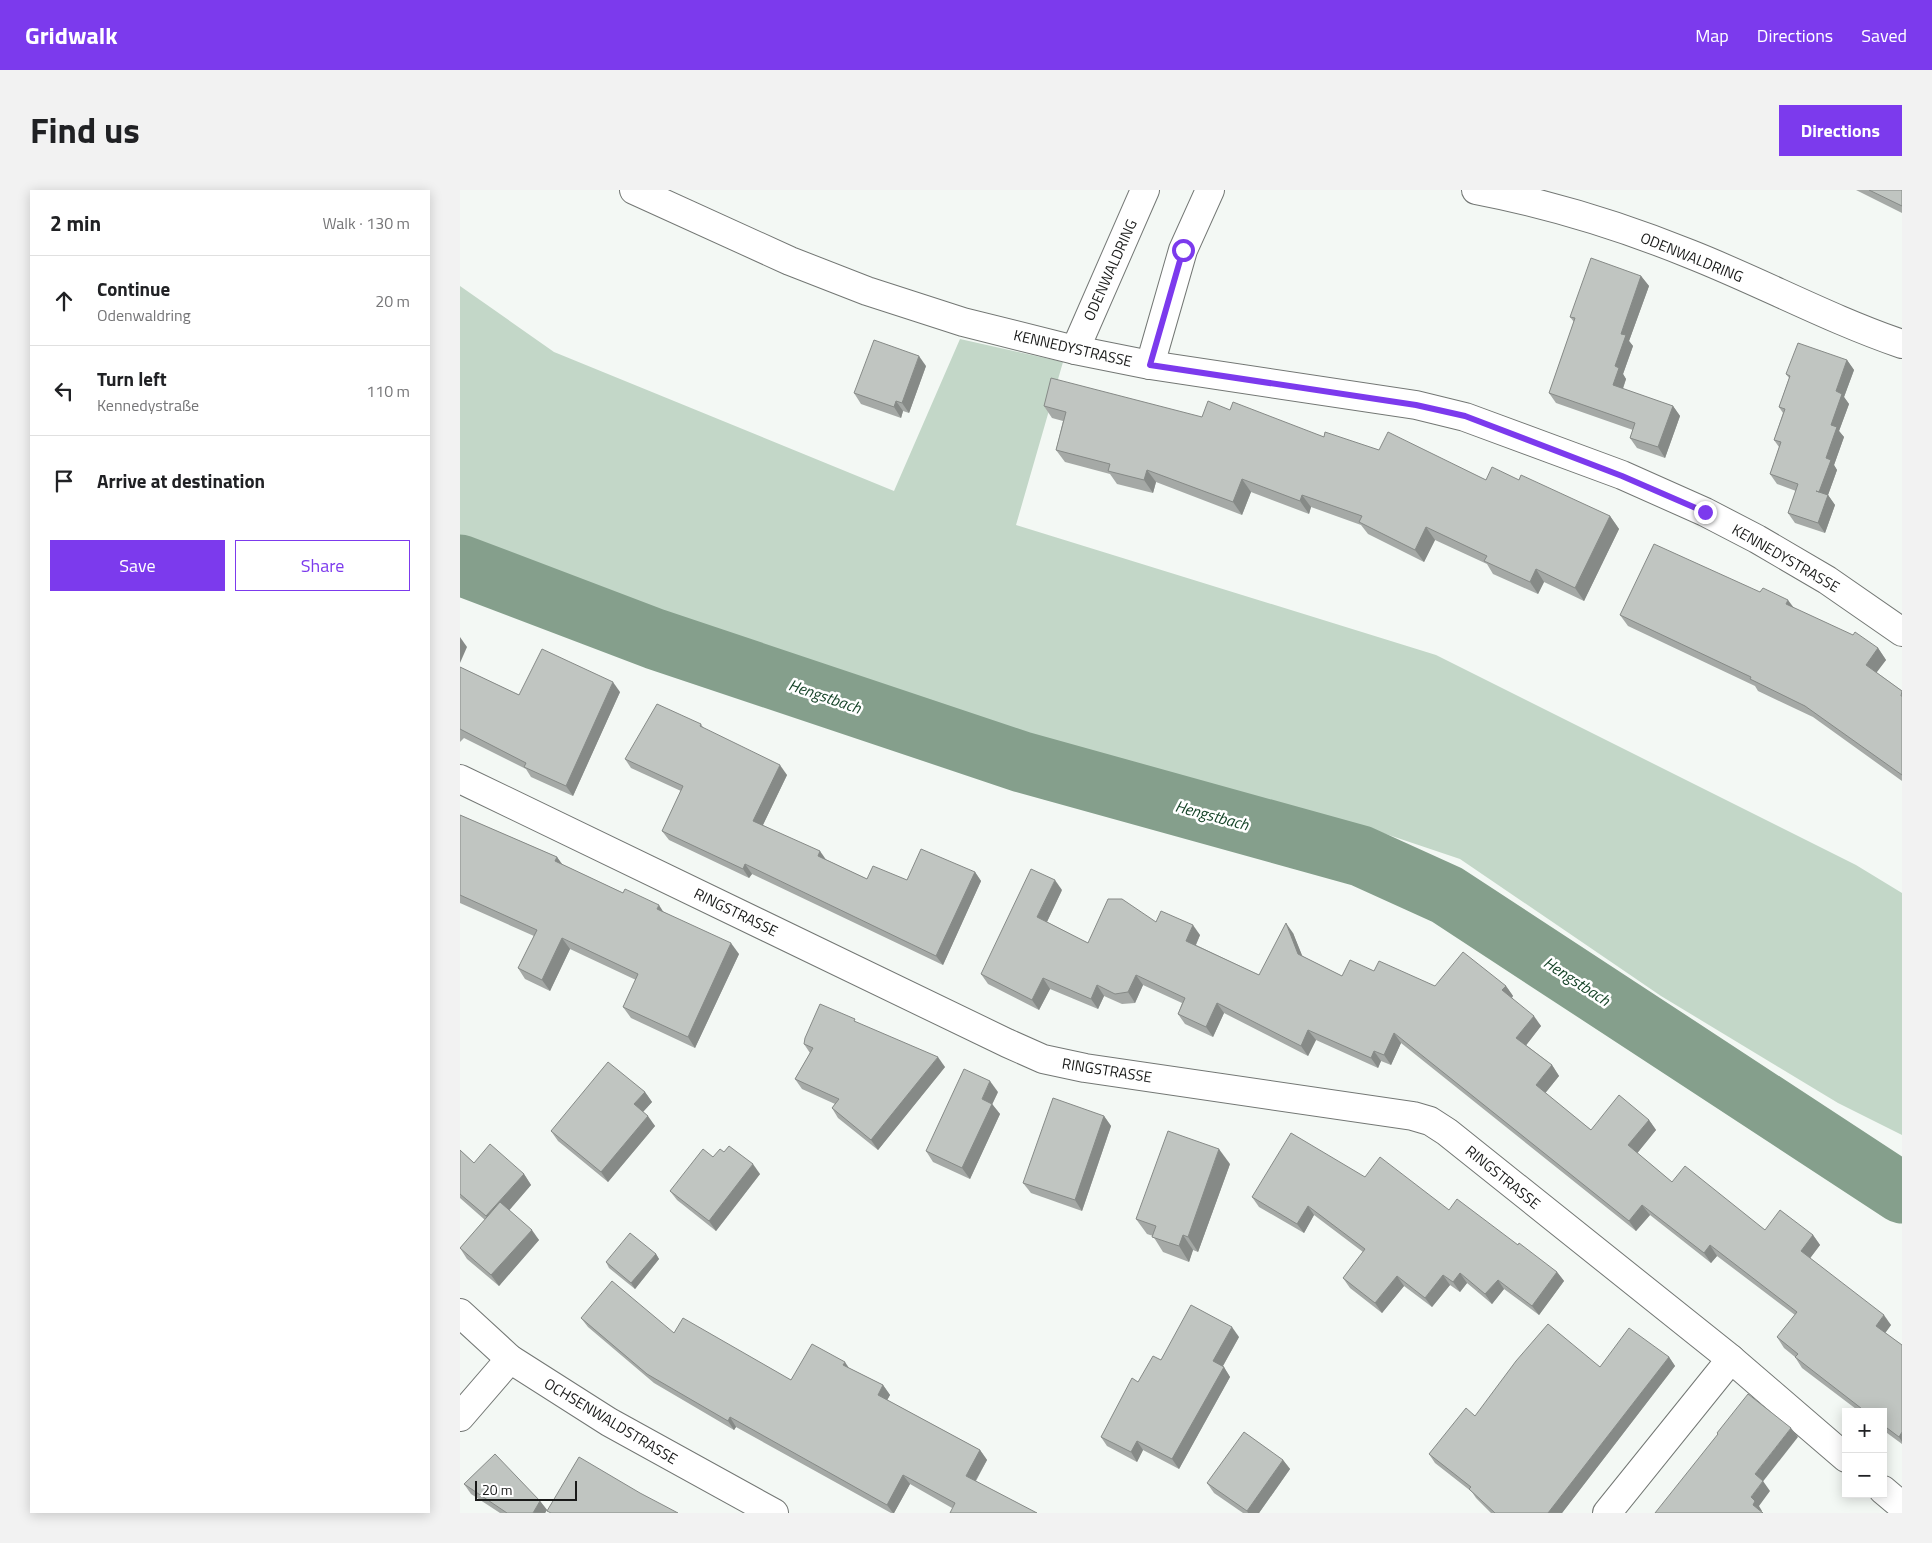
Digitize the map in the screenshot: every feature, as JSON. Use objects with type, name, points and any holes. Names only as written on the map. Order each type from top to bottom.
[{"type":"street","name":"KENNEDYSTRASSE","points":[[634,190],[748,243],[867,291],[963,322],[1075,350],[1150,365],[1416,405],[1465,416],[1622,476],[1705,512],[1757,539],[1827,580],[1902,632]]},
{"type":"street","name":"ODENWALDRING","points":[[1075,350],[1145,190]]},
{"type":"street","points":[[1150,365],[1183,250],[1210,190]]},
{"type":"street","name":"ODENWALDRING","points":[[1476,190],[1545,205],[1612,226],[1690,254],[1829,316],[1902,344]]},
{"type":"street","name":"RINGSTRASSE","points":[[460,779],[1043,1059],[1085,1068],[1403,1115],[1430,1121],[1447,1132],[1731,1359],[1842,1455]]},
{"type":"street","name":"OCHSENWALDSTRASSE","points":[[460,1313],[510,1359],[609,1422],[774,1513]]},
{"type":"street","points":[[460,1417],[510,1359]]},
{"type":"street","points":[[1607,1513],[1731,1359]]},
{"type":"street","points":[[1887,1493],[1902,1506]]},
{"type":"green space","points":[[460,286],[554,352],[894,491],[960,339],[1063,362],[1016,525],[1436,655],[1856,865],[1902,893],[1902,1135],[1838,1103],[1661,996],[1460,859],[1353,823],[1166,783],[1019,738],[839,673],[836,716],[460,585]]},
{"type":"building","points":[[1869,190],[1902,190],[1902,206]]},
{"type":"building","points":[[1591,258],[1641,276],[1621,334],[1626,335],[1615,366],[1619,368],[1613,385],[1673,406],[1658,447],[1630,438],[1635,423],[1549,393],[1575,318],[1570,317]]},
{"type":"building","points":[[874,340],[919,356],[902,403],[896,401],[894,407],[854,393]]},
{"type":"building","points":[[1798,343],[1847,360],[1836,391],[1842,394],[1831,425],[1837,427],[1826,458],[1831,460],[1819,492],[1828,495],[1818,523],[1788,513],[1798,484],[1770,474],[1781,442],[1774,440],[1785,409],[1779,407],[1790,376],[1786,374]]},
{"type":"building","points":[[1051,378],[1202,417],[1208,401],[1230,410],[1233,402],[1324,437],[1325,432],[1379,450],[1388,432],[1486,480],[1492,467],[1519,480],[1521,475],[1610,516],[1575,588],[1536,569],[1530,582],[1484,561],[1487,556],[1426,527],[1415,550],[1359,522],[1362,516],[1302,495],[1300,501],[1242,479],[1233,502],[1147,470],[1144,480],[1108,471],[1110,464],[1056,450],[1066,412],[1044,406]]},
{"type":"building","points":[[1654,544],[1760,592],[1763,588],[1788,600],[1786,604],[1853,635],[1855,632],[1878,648],[1866,665],[1902,691],[1902,775],[1805,706],[1750,679],[1751,677],[1620,615]]},
{"type":"building","points":[[542,649],[613,682],[566,786],[524,767],[526,763],[460,729],[460,667],[519,695]]},
{"type":"building","points":[[657,704],[701,724],[700,726],[780,765],[753,821],[820,851],[818,856],[867,879],[873,866],[907,880],[921,849],[975,872],[936,956],[745,864],[743,869],[662,831],[683,786],[625,759]]},
{"type":"building","points":[[460,815],[557,857],[555,861],[623,893],[625,889],[659,905],[657,909],[731,943],[688,1037],[623,1007],[638,974],[562,938],[542,980],[518,968],[537,930],[460,895]]},
{"type":"building","points":[[1031,869],[1055,880],[1037,917],[1088,943],[1108,899],[1122,899],[1156,922],[1161,911],[1193,925],[1186,941],[1259,975],[1286,923],[1298,954],[1342,976],[1350,960],[1374,971],[1379,961],[1435,986],[1463,952],[1506,986],[1502,990],[1534,1016],[1516,1038],[1552,1065],[1536,1085],[1591,1130],[1619,1095],[1649,1120],[1628,1145],[1672,1182],[1685,1166],[1765,1230],[1780,1210],[1813,1235],[1801,1251],[1884,1315],[1876,1326],[1902,1345],[1902,1432],[1899,1437],[1887,1428],[1887,1408],[1861,1408],[1795,1357],[1798,1354],[1777,1337],[1797,1312],[1710,1245],[1704,1253],[1642,1205],[1629,1221],[1394,1033],[1384,1055],[1374,1051],[1371,1058],[1308,1030],[1301,1046],[1217,1003],[1206,1027],[1178,1014],[1185,998],[1136,975],[1128,992],[1115,994],[1097,985],[1091,999],[1043,978],[1032,1000],[981,974]]},
{"type":"building","points":[[820,1004],[855,1019],[854,1021],[938,1057],[871,1140],[832,1108],[839,1099],[795,1079],[813,1048],[804,1044]]},
{"type":"building","points":[[608,1062],[645,1092],[634,1104],[648,1116],[601,1172],[551,1131]]},
{"type":"building","points":[[964,1069],[990,1081],[982,1099],[992,1104],[962,1168],[926,1151]]},
{"type":"building","points":[[1053,1098],[1104,1116],[1075,1200],[1023,1183]]},
{"type":"building","points":[[1168,1131],[1219,1149],[1188,1237],[1183,1235],[1179,1246],[1152,1237],[1156,1226],[1136,1219]]},
{"type":"building","points":[[1291,1133],[1365,1177],[1380,1157],[1449,1210],[1457,1199],[1557,1272],[1532,1306],[1498,1280],[1485,1294],[1460,1273],[1453,1282],[1443,1275],[1425,1298],[1397,1276],[1375,1303],[1343,1278],[1365,1249],[1308,1206],[1297,1224],[1252,1197]]},
{"type":"building","points":[[490,1144],[524,1174],[486,1216],[460,1194],[460,1150],[474,1163]]},
{"type":"building","points":[[729,1146],[753,1164],[709,1221],[670,1191],[703,1149],[713,1157],[720,1149],[724,1152]]},
{"type":"building","points":[[500,1202],[532,1230],[491,1275],[460,1248]]},
{"type":"building","points":[[630,1233],[656,1254],[631,1283],[606,1262]]},
{"type":"building","points":[[612,1281],[674,1333],[683,1318],[791,1380],[812,1344],[845,1362],[843,1365],[883,1385],[878,1395],[980,1450],[966,1476],[1037,1513],[950,1513],[955,1503],[903,1475],[887,1505],[730,1417],[728,1421],[647,1374],[581,1318]]},
{"type":"building","points":[[1191,1305],[1232,1327],[1213,1361],[1224,1367],[1172,1459],[1137,1441],[1131,1452],[1101,1437],[1132,1378],[1138,1382],[1153,1356],[1161,1360]]},
{"type":"building","points":[[1548,1324],[1600,1367],[1629,1328],[1669,1357],[1548,1513],[1495,1513],[1469,1489],[1471,1487],[1429,1454],[1466,1408],[1475,1416],[1516,1361]]},
{"type":"building","points":[[1748,1394],[1791,1428],[1755,1474],[1763,1481],[1751,1497],[1755,1501],[1753,1505],[1763,1513],[1655,1513],[1718,1434]]},
{"type":"building","points":[[1244,1432],[1283,1460],[1247,1511],[1207,1483]]},
{"type":"building","points":[[495,1454],[540,1501],[533,1513],[507,1513],[464,1484]]},
{"type":"building","points":[[579,1457],[678,1513],[551,1513],[547,1511]]},
{"type":"waterway","name":"Hengstbach","points":[[460,565],[655,639],[1022,762],[1361,856],[1447,895],[1902,1193]]},
{"type":"route","points":[[1183,250],[1150,365],[1416,405],[1465,416],[1622,476],[1705,512]]}]
